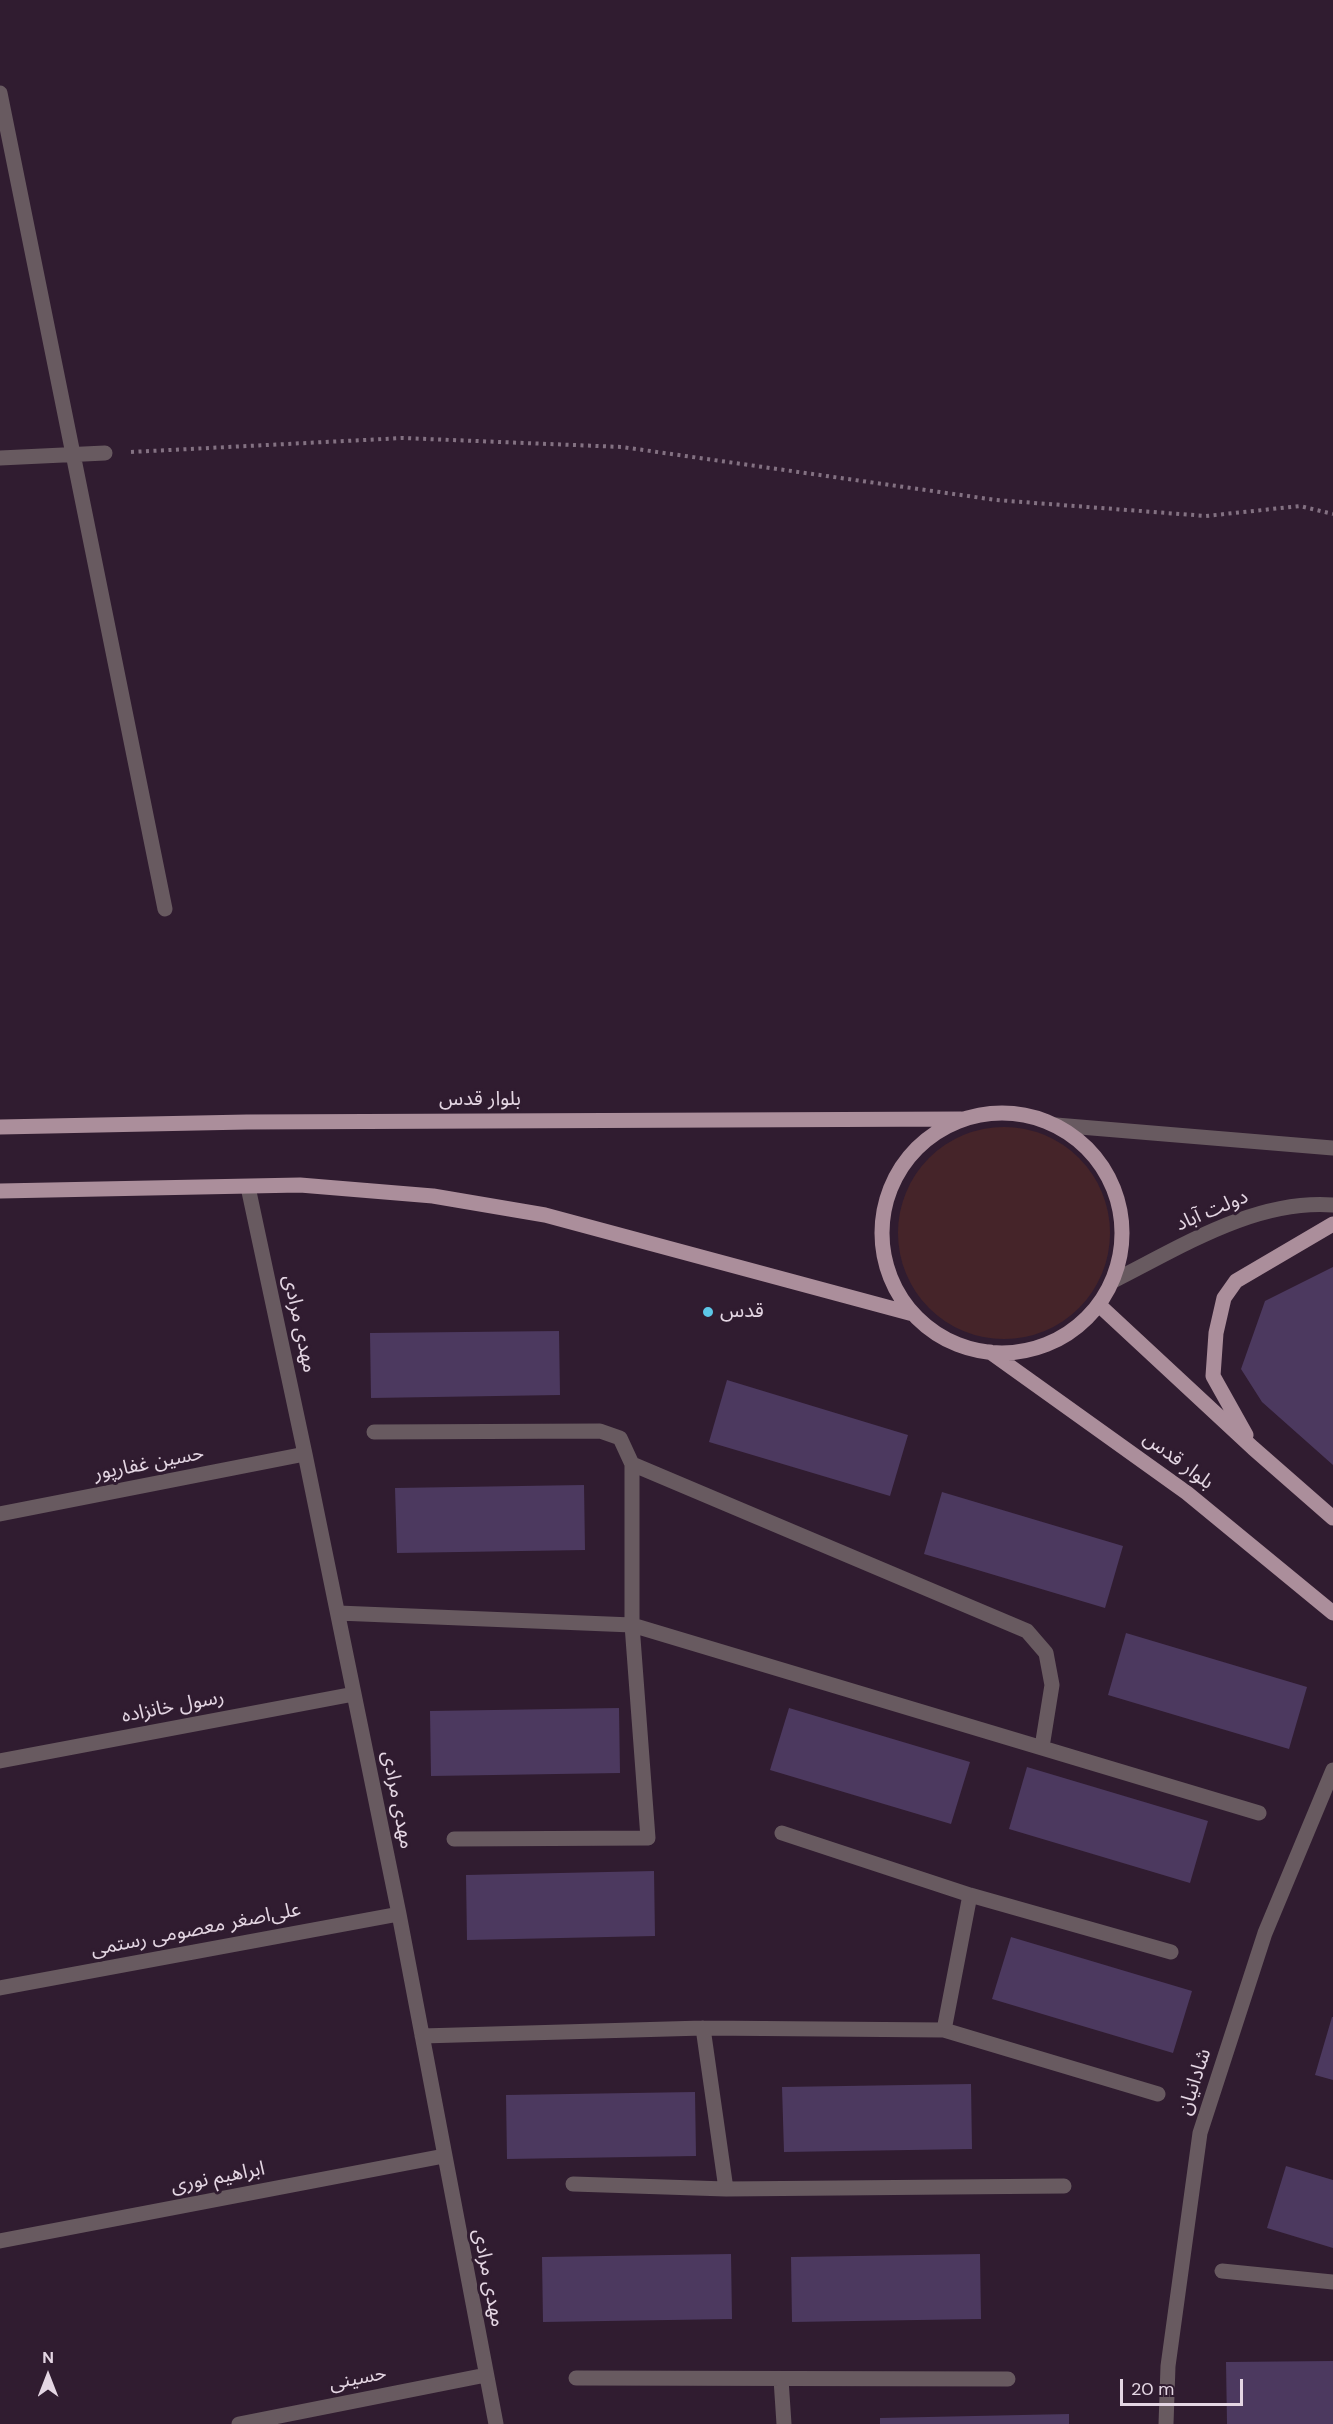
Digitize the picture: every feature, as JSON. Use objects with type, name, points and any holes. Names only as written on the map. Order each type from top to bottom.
[{"type":"main road","points":[[993,1112],[1025,1114],[1056,1125],[1083,1142],[1104,1167],[1118,1196],[1123,1225],[1122,1253],[1113,1281],[1099,1305],[1077,1327],[1050,1343],[1021,1352],[990,1352],[961,1346],[936,1333],[913,1314],[892,1281],[882,1243],[885,1204],[900,1168],[927,1138],[961,1119],[993,1112]]},
{"type":"main road","name":"بلوار قدس","points":[[0,1127],[259,1122],[961,1119]]},
{"type":"main road","points":[[0,1191],[300,1185],[433,1196],[545,1215],[913,1314]]},
{"type":"main road","points":[[1253,1448],[1213,1376],[1216,1333],[1224,1298],[1236,1281],[1333,1224]]},
{"type":"main road","points":[[1099,1305],[1253,1448],[1333,1518]]},
{"type":"main road","name":"بلوار قدس","points":[[990,1352],[1187,1493],[1333,1613]]},
{"type":"street","points":[[0,93],[165,909]]},
{"type":"street","points":[[0,458],[105,453]]},
{"type":"street","points":[[1056,1125],[1333,1148]]},
{"type":"street","name":"مهدی مرادی","points":[[248,1187],[399,1914],[496,2424]]},
{"type":"street","name":"دولت آباد","points":[[1113,1281],[1198,1239],[1270,1209],[1316,1204],[1333,1205]]},
{"type":"street","points":[[374,1432],[600,1431],[620,1438],[632,1464],[632,1624],[648,1838],[454,1839]]},
{"type":"street","name":"حسین غفارپور","points":[[0,1514],[305,1454]]},
{"type":"street","points":[[632,1464],[1027,1631],[1046,1653],[1052,1684],[1042,1747]]},
{"type":"street","points":[[338,1613],[632,1624],[1259,1813]]},
{"type":"street","name":"رسول خانزاده","points":[[0,1761],[354,1694]]},
{"type":"street","name":"شادانیان","points":[[1166,2424],[1168,2366],[1200,2133],[1265,1933],[1333,1770]]},
{"type":"street","points":[[782,1833],[970,1895],[1170,1952]]},
{"type":"street","points":[[944,2030],[970,1895]]},
{"type":"street","name":"علی‌اصغر معصومی رستمی","points":[[0,1988],[399,1914]]},
{"type":"street","points":[[703,2028],[726,2188]]},
{"type":"street","points":[[422,2036],[703,2028],[944,2030],[1158,2094]]},
{"type":"street","name":"ابراهیم نوری","points":[[0,2241],[444,2157]]},
{"type":"street","points":[[573,2184],[726,2188],[1064,2186]]},
{"type":"street","points":[[1222,2271],[1333,2282]]},
{"type":"street","name":"حسینی","points":[[238,2424],[486,2375]]},
{"type":"street","points":[[576,2378],[1008,2379]]},
{"type":"street","points":[[781,2379],[784,2424]]},
{"type":"path","points":[[105,453],[403,438],[555,443],[622,447],[996,500],[1091,509],[1206,516],[1300,506],[1333,514]]},
{"type":"shaded area","points":[[1004,1127],[1025,1129],[1045,1135],[1063,1145],[1079,1158],[1092,1174],[1102,1192],[1108,1212],[1110,1233],[1108,1254],[1102,1274],[1092,1292],[1079,1308],[1063,1321],[1045,1331],[1025,1337],[1004,1339],[983,1337],[963,1331],[945,1321],[929,1308],[916,1292],[906,1274],[900,1254],[898,1233],[900,1212],[906,1192],[916,1174],[929,1158],[945,1145],[963,1135],[983,1129]]},
{"type":"building","points":[[1333,1267],[1333,1465],[1262,1402],[1241,1369],[1265,1301]]},
{"type":"building","points":[[559,1331],[560,1395],[371,1398],[370,1333]]},
{"type":"building","points":[[727,1380],[908,1435],[890,1496],[709,1442]]},
{"type":"building","points":[[584,1485],[585,1550],[397,1553],[395,1488]]},
{"type":"building","points":[[942,1492],[1123,1546],[1105,1608],[924,1554]]},
{"type":"building","points":[[1126,1633],[1307,1687],[1289,1749],[1108,1695]]},
{"type":"building","points":[[619,1708],[620,1773],[431,1776],[430,1711]]},
{"type":"building","points":[[789,1708],[970,1762],[951,1824],[770,1770]]},
{"type":"building","points":[[1027,1767],[1208,1821],[1190,1883],[1009,1829]]},
{"type":"building","points":[[654,1871],[655,1936],[467,1940],[466,1875]]},
{"type":"building","points":[[1011,1937],[1192,1991],[1173,2053],[992,1999]]},
{"type":"building","points":[[1333,2017],[1333,2080],[1315,2075]]},
{"type":"building","points":[[971,2084],[972,2149],[784,2152],[782,2087]]},
{"type":"building","points":[[695,2092],[696,2156],[507,2159],[506,2095]]},
{"type":"building","points":[[1286,2166],[1333,2180],[1333,2248],[1267,2228]]},
{"type":"building","points":[[731,2254],[732,2319],[543,2322],[542,2257]]},
{"type":"building","points":[[980,2254],[981,2319],[792,2322],[791,2257]]},
{"type":"building","points":[[1333,2361],[1333,2424],[1227,2424],[1226,2362]]},
{"type":"building","points":[[1069,2414],[1069,2424],[880,2424],[880,2418]]},
{"type":"place","name":"قدس","points":[[708,1312]]}]
